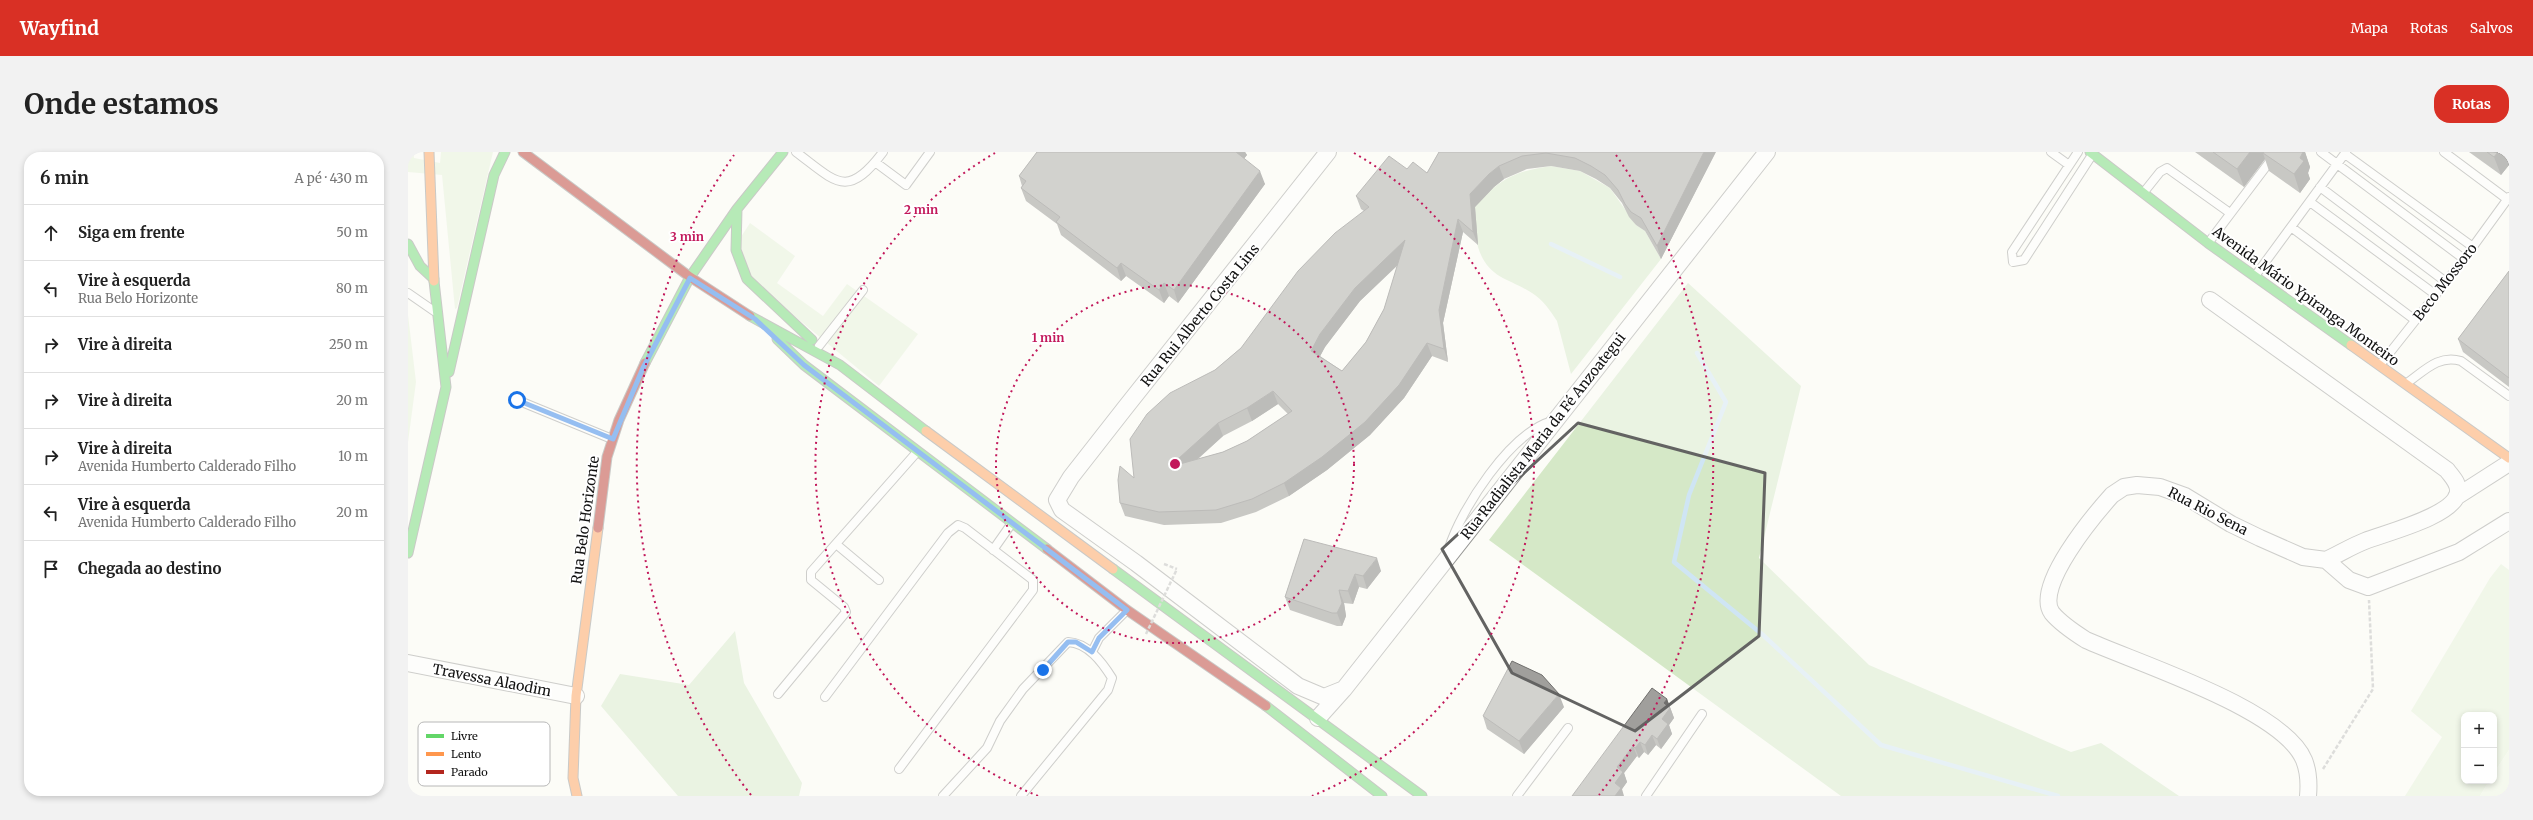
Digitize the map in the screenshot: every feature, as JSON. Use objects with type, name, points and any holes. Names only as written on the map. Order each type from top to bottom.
[{"type":"main road","points":[[430,152],[434,279],[446,387]]},
{"type":"main road","points":[[408,553],[494,176],[505,152]]},
{"type":"main road","points":[[523,152],[690,278],[755,319],[840,365]]},
{"type":"main road","name":"Rua Belo Horizonte","points":[[577,796],[573,778],[576,696],[600,496],[607,457],[643,368],[690,278],[737,209],[783,152]]},
{"type":"main road","name":"Avenida Mário Ypiranga Monteiro","points":[[2091,153],[2208,243],[2509,458]]},
{"type":"main road","points":[[737,209],[736,250],[747,279],[758,292],[840,365],[963,459],[1318,718],[1422,796]]},
{"type":"main road","points":[[408,244],[420,266],[434,279]]},
{"type":"main road","points":[[755,319],[804,365],[917,451],[1127,610],[1255,698],[1382,796]]},
{"type":"main road","points":[[1192,605],[1200,632]]},
{"type":"main road","points":[[1244,664],[1268,663]]},
{"type":"street","name":"Rua Rui Alberto Costa Lins","points":[[1192,605],[1060,508],[1057,500],[1071,477],[1328,152]]},
{"type":"street","name":"Rua Radialista Maria da Fé Anzoategui","points":[[1318,718],[1344,689],[1767,152]]},
{"type":"street","points":[[2210,300],[2447,470],[2457,487],[2456,497]]},
{"type":"street","points":[[2509,463],[2456,497],[2452,503],[2426,520],[2364,541],[2326,560],[2349,580],[2368,587],[2458,552],[2509,521]]},
{"type":"street","name":"Rua Rio Sena","points":[[2309,792],[2304,760],[2281,731],[2215,693],[2086,640],[2070,630],[2052,613],[2049,602],[2050,591],[2061,563],[2104,504],[2124,487],[2137,485],[2160,487],[2185,496],[2231,524],[2303,557],[2326,560]]},
{"type":"street","points":[[1192,605],[1298,686],[1313,694],[1324,697],[1344,689]]},
{"type":"street","name":"Travessa Alaodim","points":[[408,663],[576,696]]},
{"type":"lane","points":[[796,152],[826,174],[843,183],[850,182],[875,162],[883,152]]},
{"type":"lane","points":[[875,162],[906,185],[930,152]]},
{"type":"lane","points":[[2051,152],[2069,166]]},
{"type":"lane","points":[[2078,152],[2012,252],[2013,262],[2024,260],[2091,153]]},
{"type":"lane","points":[[2208,243],[2277,152]]},
{"type":"lane","points":[[2321,152],[2464,259]]},
{"type":"lane","points":[[2444,152],[2508,198]]},
{"type":"lane","points":[[2255,276],[2345,153],[2473,247]]},
{"type":"lane","points":[[2143,194],[2160,172],[2166,168],[2230,213]]},
{"type":"lane","points":[[2320,187],[2446,282]]},
{"type":"lane","name":"Beco Mossoro","points":[[2380,366],[2464,259],[2508,198]]},
{"type":"lane","points":[[2310,202],[2436,294]]},
{"type":"lane","points":[[2291,227],[2415,320]]},
{"type":"lane","points":[[819,346],[863,290]]},
{"type":"lane","points":[[408,293],[438,314]]},
{"type":"lane","points":[[2405,384],[2433,364],[2443,359],[2453,358],[2461,361],[2509,396]]},
{"type":"lane","points":[[517,400],[613,439]]},
{"type":"lane","points":[[778,694],[844,616],[844,608],[811,580],[809,576],[917,451]]},
{"type":"lane","points":[[408,511],[417,517]]},
{"type":"lane","points":[[993,550],[1012,523]]},
{"type":"lane","points":[[825,697],[948,533],[958,525],[965,528],[1034,580],[1033,590],[899,769]]},
{"type":"lane","points":[[836,544],[879,580]]},
{"type":"lane","points":[[1092,652],[1099,638],[1127,610]]},
{"type":"lane","points":[[942,796],[987,748],[1000,721],[1023,689],[1043,670],[1068,642],[1076,642],[1092,652],[1112,678],[1108,690],[1021,796]]},
{"type":"lane","points":[[1646,796],[1702,714]]},
{"type":"lane","points":[[1517,796],[1568,728]]},
{"type":"path","points":[[1146,634],[1177,569]]},
{"type":"path","points":[[2309,792],[2372,689],[2368,587]]},
{"type":"highlighted area","points":[[1578,423],[1765,473],[1759,636],[1635,731],[1512,673],[1442,549]]},
{"type":"green space","points":[[408,152],[413,152],[414,158],[440,163],[441,152],[493,152],[457,308],[455,309],[442,175],[408,172]]},
{"type":"green space","points":[[1551,166],[1580,171],[1610,188],[1636,225],[1645,231],[1661,259],[1571,374],[1557,321],[1552,313],[1536,296],[1493,272],[1487,266],[1482,258],[1476,237],[1475,207],[1483,197],[1508,178],[1528,171]]},
{"type":"green space","points":[[750,223],[795,256],[777,283],[823,316],[847,284],[918,334],[879,386],[752,281],[737,243]]},
{"type":"green space","points":[[1688,283],[1801,386],[1759,558],[1869,665],[2071,752],[2101,743],[2179,796],[1841,796],[1489,540]]},
{"type":"green space","points":[[408,315],[416,382],[408,442]]},
{"type":"green space","points":[[2501,564],[2509,570],[2509,750],[2497,768],[2497,712],[2461,712],[2461,784],[2487,784],[2480,796],[2405,796],[2442,737],[2411,711],[2490,578]]},
{"type":"green space","points":[[735,631],[744,683],[802,783],[799,796],[678,796],[601,706],[620,674],[689,685]]},
{"type":"green space","points":[[2509,750],[2509,796],[2480,796],[2487,784],[2497,784],[2497,768]]},
{"type":"building","points":[[1037,152],[1236,152],[1260,171],[1174,290],[1164,283],[1159,290],[1121,263],[1117,268],[1056,222],[1060,217],[1021,188],[1026,181],[1019,176]]},
{"type":"building","points":[[1439,152],[1704,152],[1657,246],[1641,218],[1631,212],[1618,190],[1605,175],[1591,166],[1575,158],[1546,153],[1522,156],[1499,166],[1470,194],[1473,232],[1458,219],[1439,310],[1444,349],[1427,343],[1399,385],[1365,422],[1322,457],[1284,483],[1252,499],[1216,510],[1159,512],[1120,503],[1118,480],[1120,466],[1134,478],[1130,439],[1147,414],[1170,393],[1215,370],[1241,348],[1298,271],[1335,233],[1369,207],[1356,196],[1389,156],[1407,169],[1413,162],[1427,173]],"holes":[[[1405,240],[1384,309],[1366,342],[1342,371],[1311,351],[1320,334],[1355,288]],[[1273,391],[1292,411],[1247,441],[1223,452],[1169,467],[1218,423],[1247,408]]]},
{"type":"building","points":[[2213,152],[2250,152],[2237,169]]},
{"type":"building","points":[[2303,152],[2300,158],[2304,161],[2294,174],[2263,153]]},
{"type":"building","points":[[2487,152],[2498,152],[2494,157]]},
{"type":"building","points":[[2509,271],[2509,378],[2458,339]]},
{"type":"building","points":[[1304,539],[1377,558],[1363,576],[1355,574],[1348,591],[1339,590],[1342,603],[1337,613],[1332,613],[1285,597]]},
{"type":"building","points":[[1512,661],[1542,675],[1559,694],[1519,741],[1483,716]]},
{"type":"building","points":[[1652,688],[1667,699],[1664,703],[1670,708],[1662,719],[1668,724],[1657,739],[1652,735],[1645,745],[1640,742],[1635,748],[1633,746],[1617,767],[1623,772],[1615,783],[1621,788],[1615,796],[1572,796]]},
{"type":"waterway","points":[[1551,244],[1620,277]]},
{"type":"waterway","points":[[1697,353],[1726,402],[1689,495],[1674,562],[1763,635],[1881,745],[2058,796]]},
{"type":"traffic: fast","points":[[449,372],[494,175],[505,152]]},
{"type":"traffic: fast","points":[[645,363],[690,277],[737,209],[783,152]]},
{"type":"traffic: fast","points":[[2090,152],[2208,243],[2351,345]]},
{"type":"traffic: fast","points":[[737,209],[736,250],[747,279],[812,340]]},
{"type":"traffic: fast","points":[[408,244],[420,266],[434,279]]},
{"type":"traffic: fast","points":[[408,553],[446,387],[434,281]]},
{"type":"traffic: fast","points":[[750,316],[840,365],[926,431]]},
{"type":"traffic: fast","points":[[777,339],[804,365],[1047,549]]},
{"type":"traffic: fast","points":[[1113,569],[1422,796]]},
{"type":"traffic: fast","points":[[1266,706],[1382,796]]},
{"type":"traffic: slow","points":[[429,152],[434,281]]},
{"type":"traffic: slow","points":[[2351,345],[2509,458]]},
{"type":"traffic: slow","points":[[926,431],[1113,569]]},
{"type":"traffic: slow","points":[[577,796],[573,778],[576,696],[598,528]]},
{"type":"traffic: jam","points":[[523,152],[690,277],[750,316]]},
{"type":"traffic: jam","points":[[598,528],[607,457],[619,420],[645,363]]},
{"type":"traffic: jam","points":[[1047,549],[1127,610],[1266,706]]},
{"type":"route","points":[[517,400],[613,439],[619,420],[643,368],[690,278],[755,319],[804,365],[1127,610],[1099,638],[1092,652],[1076,642],[1068,642],[1043,670]]}]
